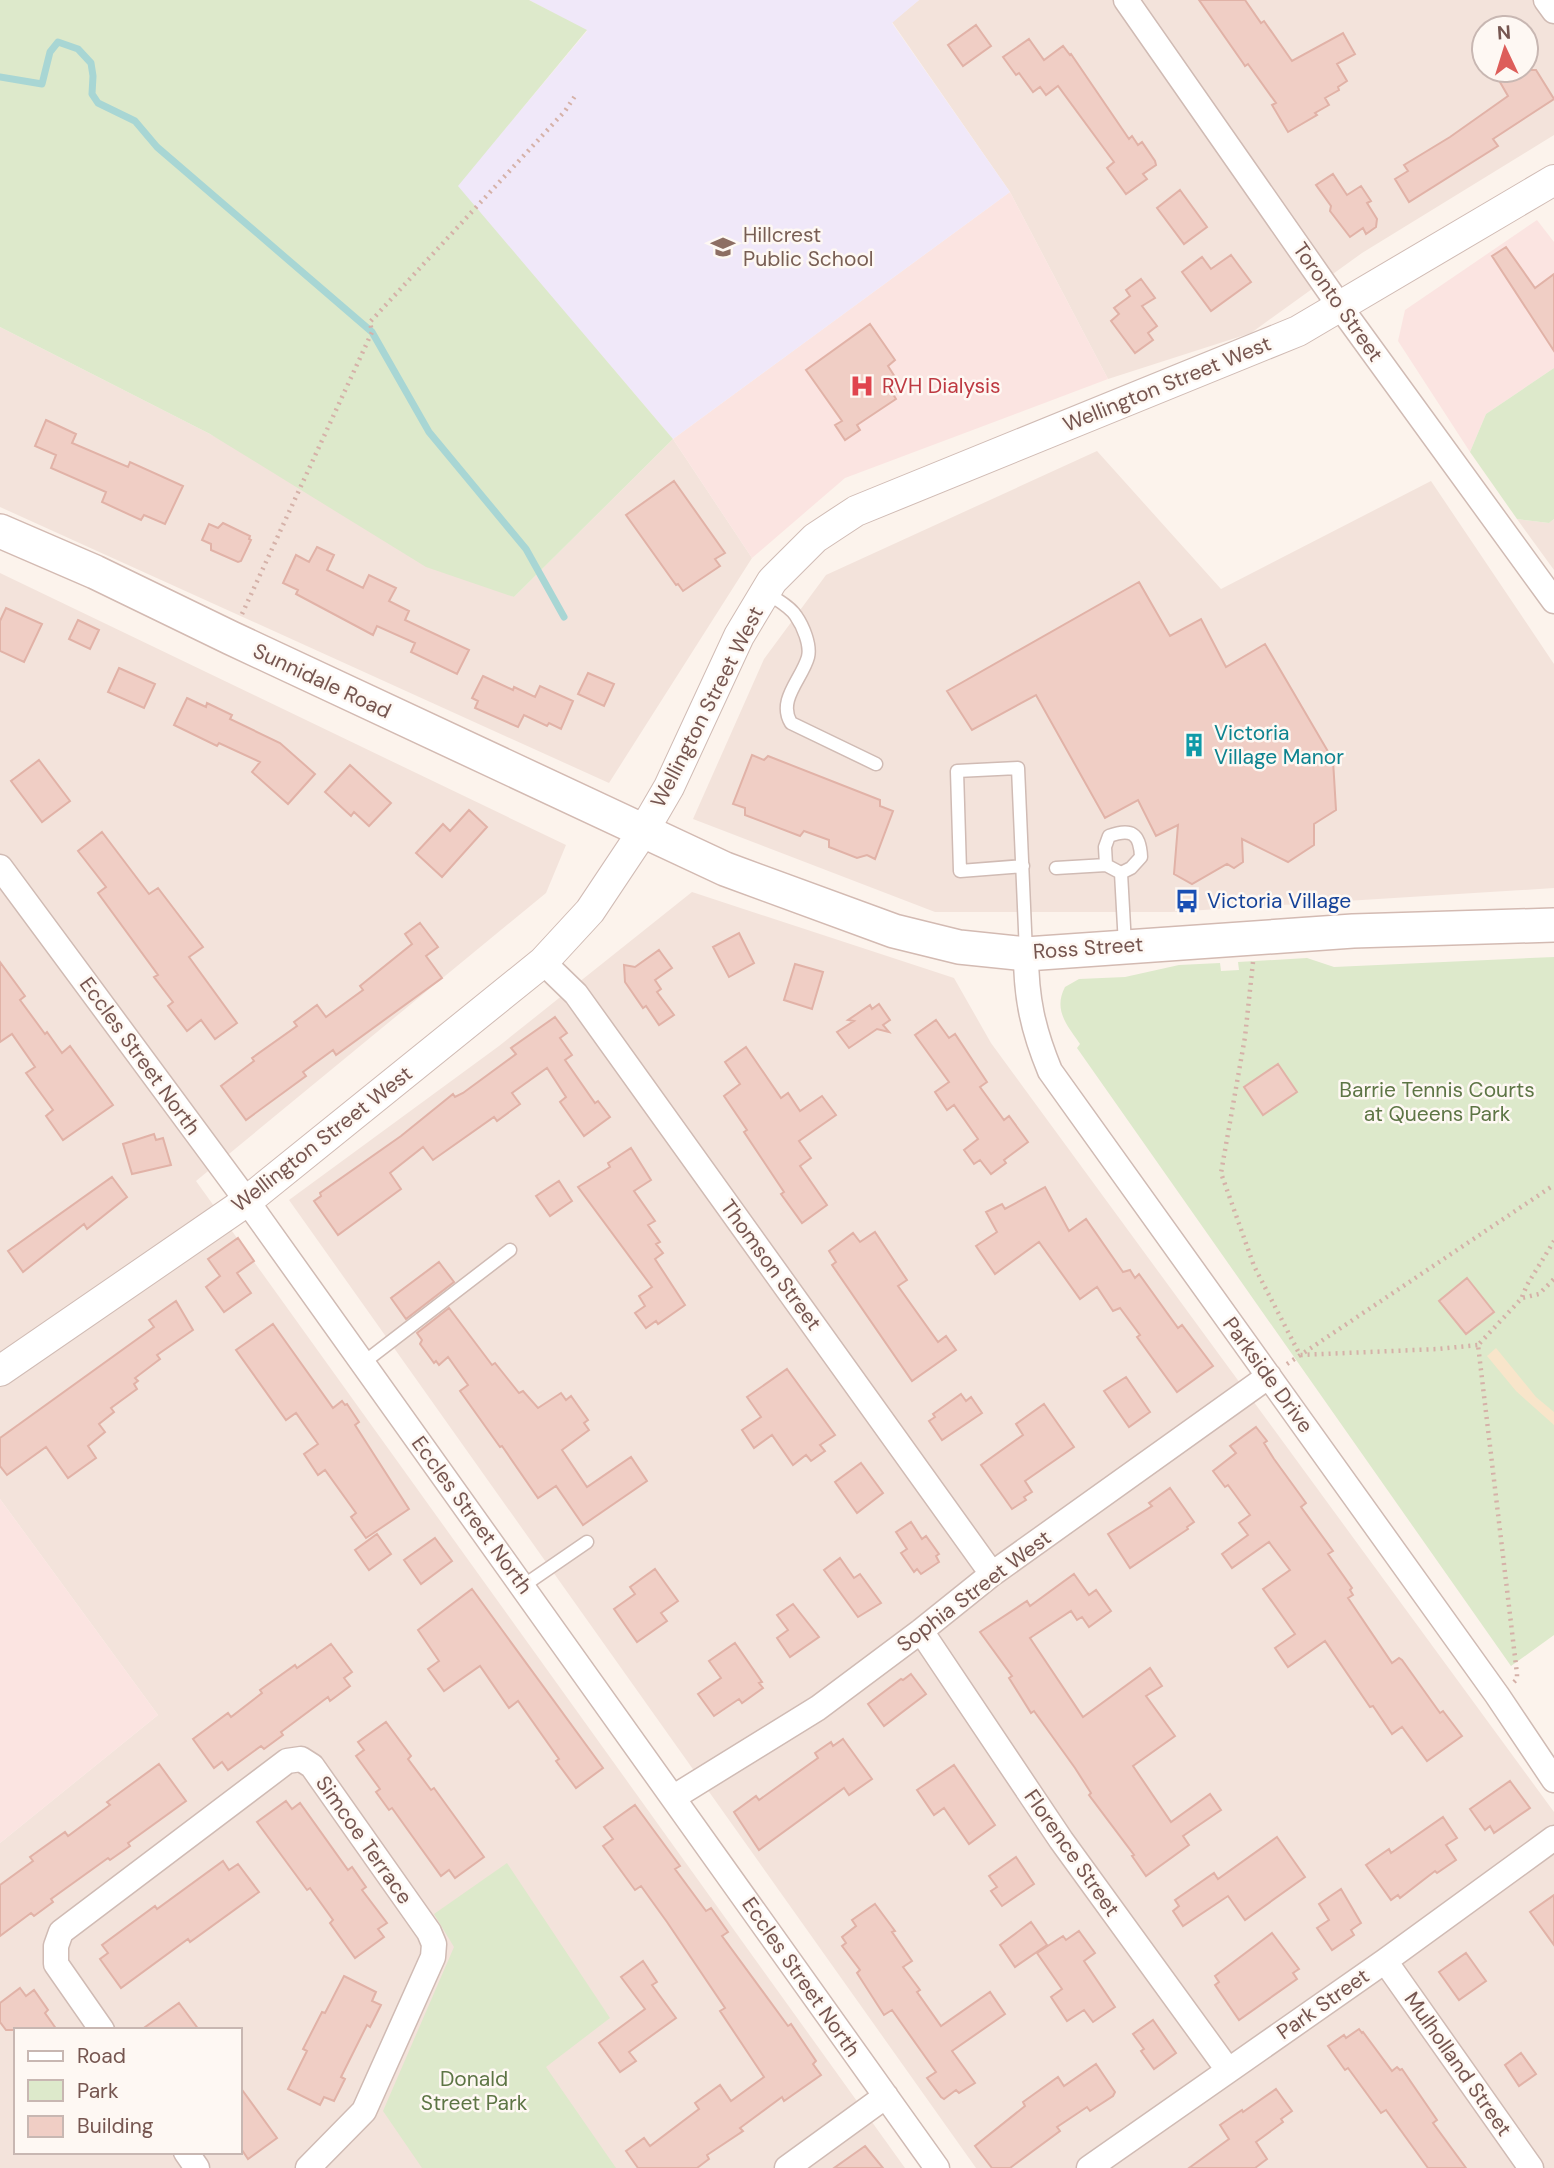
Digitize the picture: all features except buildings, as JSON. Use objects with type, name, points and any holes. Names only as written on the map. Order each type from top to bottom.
[{"type":"main road","name":"Sunnidale Road","points":[[0,531],[95,572],[644,830]]},
{"type":"main road","name":"Ross Street","points":[[644,830],[725,869],[894,931],[959,947],[1026,954],[1353,931],[1554,925]]},
{"type":"street","name":"Toronto Street","points":[[1125,0],[1341,308],[1554,601]]},
{"type":"street","points":[[1546,0],[1554,11]]},
{"type":"street","name":"Wellington Street West","points":[[0,1371],[247,1201],[543,962],[590,911],[644,830],[669,787],[739,636],[772,581],[815,538],[856,510],[1298,331],[1554,180]]},
{"type":"street","name":"Eccles Street North","points":[[0,867],[247,1201],[937,2168]]},
{"type":"street","name":"Parkside Drive","points":[[1026,954],[1026,989],[1033,1026],[1050,1071],[1497,1695],[1554,1780]]},
{"type":"street","name":"Thomson Street","points":[[543,962],[576,994],[992,1574]]},
{"type":"street","name":"Sophia Street West","points":[[674,1797],[817,1708],[992,1574],[1269,1376]]},
{"type":"street","name":"Florence Street","points":[[921,1631],[1061,1840],[1228,2070]]},
{"type":"street","name":"Simcoe Terrace","points":[[101,2028],[56,1964],[56,1946],[61,1932],[286,1761],[301,1759],[313,1766],[429,1932],[434,1944],[433,1957],[364,2111],[308,2168]]},
{"type":"street","name":"Park Street","points":[[1089,2168],[1385,1961],[1554,1838]]},
{"type":"street","name":"Mulholland Street","points":[[1385,1961],[1531,2168]]},
{"type":"street","points":[[787,2168],[886,2096]]},
{"type":"lane","points":[[766,592],[795,614],[809,650],[808,658],[788,698],[787,717],[791,723],[876,764]]},
{"type":"lane","points":[[1023,866],[960,871],[957,771],[1018,768],[1023,866],[1026,954]]},
{"type":"lane","points":[[1056,868],[1106,865],[1121,873],[1132,869],[1141,857],[1140,843],[1132,834],[1121,831],[1109,836],[1105,847],[1106,865]]},
{"type":"lane","points":[[1121,873],[1125,946]]},
{"type":"lane","points":[[363,1363],[510,1250]]},
{"type":"lane","points":[[523,1587],[587,1542]]},
{"type":"path","points":[[231,638],[372,332],[370,322],[565,111],[575,96]]},
{"type":"path","points":[[1253,957],[1245,1037],[1221,1172],[1254,1266],[1300,1355]]},
{"type":"path","points":[[1294,1359],[1554,1185]]},
{"type":"path","points":[[1300,1355],[1478,1345],[1522,1298],[1554,1241]]},
{"type":"path","points":[[1522,1298],[1539,1294],[1554,1279]]},
{"type":"path","points":[[1478,1345],[1517,1674]]},
{"type":"shaded area","name":"Hillcrest Public School","points":[[529,0],[919,0],[892,23],[1010,192],[673,439],[457,186],[587,31]]},
{"type":"shaded area","points":[[919,0],[1554,0],[1554,135],[1362,253],[1251,333],[1108,379],[1010,192],[892,22]]},
{"type":"shaded area","points":[[1010,192],[1108,379],[845,478],[752,558],[673,439]]},
{"type":"shaded area","points":[[1537,220],[1554,242],[1554,368],[1486,414],[1470,452],[1398,341],[1405,310]]},
{"type":"shaded area","points":[[0,327],[210,434],[514,597],[673,439],[752,558],[609,783],[0,507]]},
{"type":"shaded area","points":[[1097,451],[1221,589],[1431,481],[1554,664],[1554,888],[1171,912],[935,912],[693,819],[764,659],[826,575]]},
{"type":"shaded area","points":[[1517,519],[1549,523],[1554,519],[1554,570]]},
{"type":"shaded area","points":[[0,573],[566,845],[546,893],[196,1181],[905,2168],[0,2168],[0,1843],[158,1715],[0,1499]]},
{"type":"shaded area","points":[[692,892],[954,978],[991,1043],[1554,1812],[1554,2168],[976,2168],[289,1200],[499,1046]]},
{"type":"shaded area","points":[[0,1499],[158,1715],[0,1843]]},
{"type":"green space","points":[[0,0],[529,0],[587,30],[458,186],[673,439],[514,597],[426,567],[210,434],[0,327]]},
{"type":"green space","points":[[1554,368],[1554,519],[1549,523],[1517,519],[1470,452],[1486,414]]},
{"type":"green space","name":"Barrie Tennis Courts at Queens Park","points":[[1554,957],[1554,1635],[1511,1666],[1077,1048],[1080,1044],[1063,1017],[1060,1003],[1065,987],[1079,979],[1125,977],[1179,965],[1220,963],[1221,971],[1239,970],[1238,962],[1307,958],[1334,967]]},
{"type":"green space","name":"Donald Street Park","points":[[507,1863],[610,2018],[546,2067],[616,2168],[422,2168],[383,2111],[454,1947],[434,1914]]},
{"type":"sand","points":[[1496,1348],[1536,1397],[1554,1412],[1554,1425],[1516,1391],[1487,1356]]},
{"type":"waterway","points":[[0,77],[42,84],[50,52],[58,42],[78,49],[91,63],[92,94],[98,103],[135,121],[157,147],[372,332],[429,432],[526,549],[564,617]]},
{"type":"place","name":"Hillcrest Public School","points":[[723,247]]},
{"type":"place","name":"RVH Dialysis","points":[[862,386]]},
{"type":"place","name":"Victoria Village Manor","points":[[1194,745]]},
{"type":"place","name":"Victoria Village","points":[[1187,901]]}]
